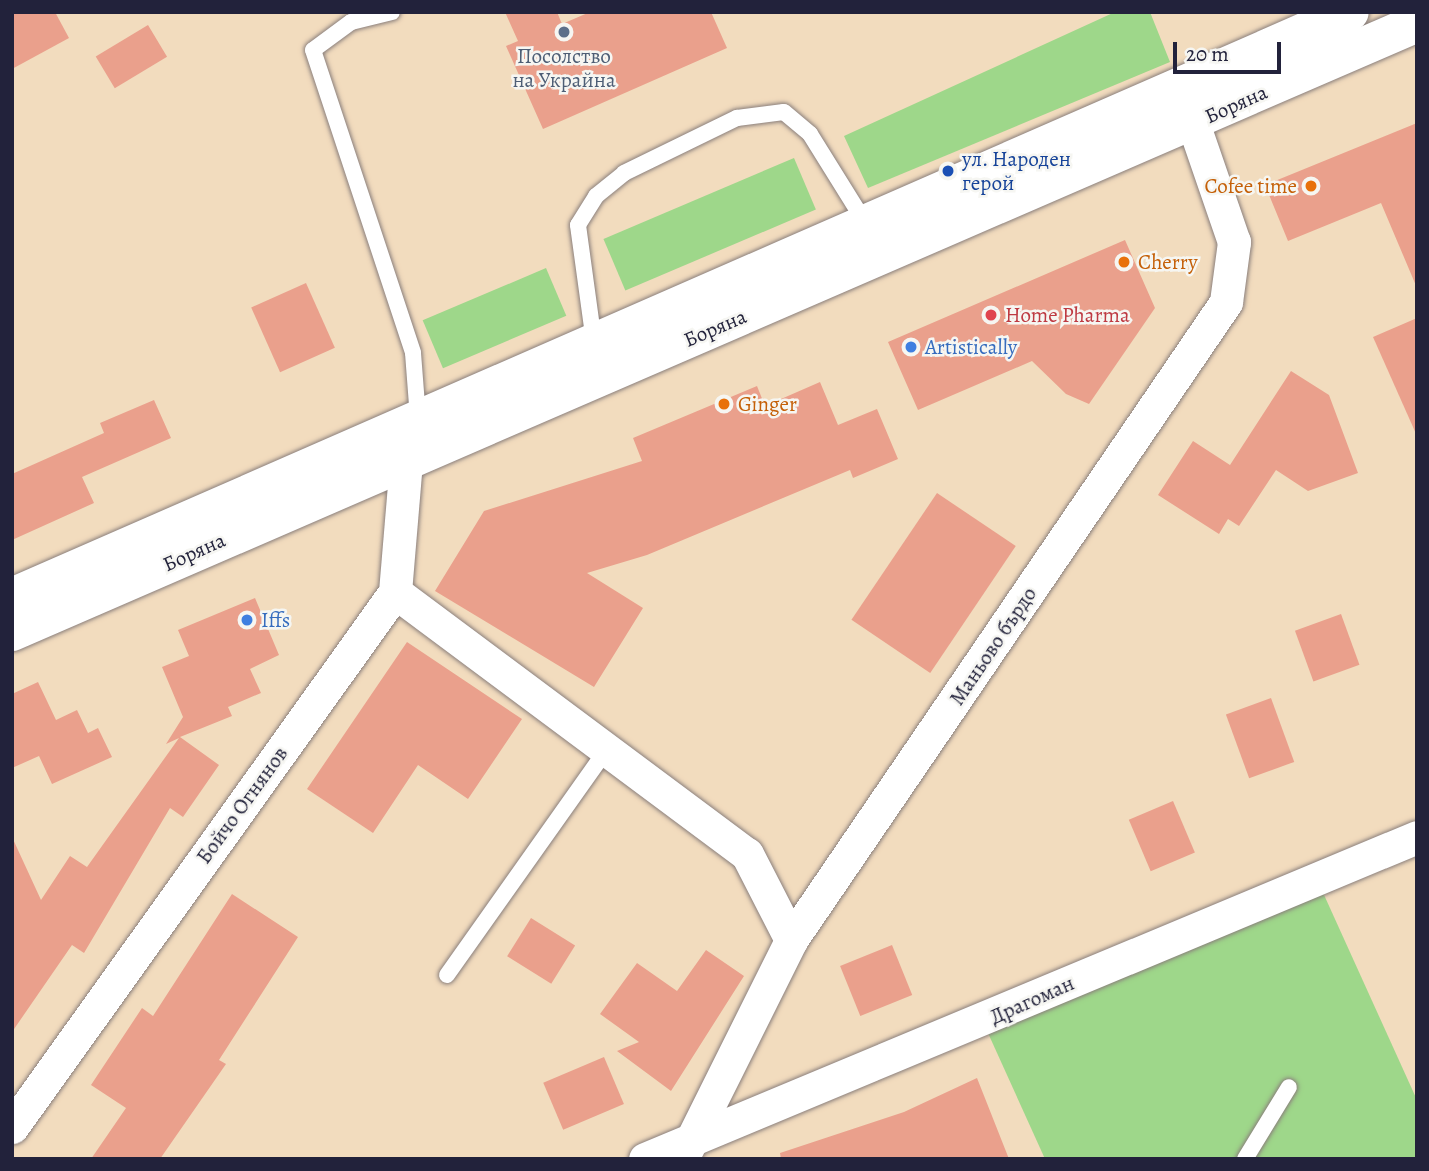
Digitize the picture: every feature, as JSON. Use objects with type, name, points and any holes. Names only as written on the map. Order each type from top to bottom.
[{"type":"street","name":"Боряна","points":[[12,597],[1350,12]]},
{"type":"street","name":"Боряна","points":[[12,632],[1193,123],[1417,23]]},
{"type":"street","name":"Маньово бърдо","points":[[690,1147],[791,940],[1226,302],[1234,242],[1193,123]]},
{"type":"street","points":[[406,460],[395,592],[747,854],[791,940]]},
{"type":"street","name":"Бойчо Огнянов","points":[[12,1127],[395,592]]},
{"type":"street","name":"Драгоман","points":[[645,1159],[690,1147],[1417,837]]},
{"type":"lane","points":[[392,12],[352,22],[313,50],[413,353],[418,421]]},
{"type":"lane","points":[[594,343],[578,225],[590,206],[624,173],[737,118],[784,112],[793,119],[810,134],[866,225]]},
{"type":"lane","points":[[447,975],[608,748]]},
{"type":"lane","points":[[1245,1159],[1289,1087]]},
{"type":"green space","points":[[1115,12],[1150,12],[1170,62],[868,188],[844,136]]},
{"type":"green space","points":[[794,158],[816,210],[625,290],[603,239]]},
{"type":"green space","points":[[546,268],[566,316],[443,368],[423,320]]},
{"type":"green space","points":[[1315,875],[1417,1100],[1417,1159],[1045,1159],[983,1022]]},
{"type":"building","points":[[12,12],[55,12],[69,38],[12,69]]},
{"type":"building","points":[[505,12],[557,12],[562,24],[590,12],[711,12],[727,48],[543,129],[506,46],[518,41]]},
{"type":"building","points":[[148,25],[167,57],[115,88],[96,56]]},
{"type":"building","points":[[1417,123],[1417,288],[1381,203],[1288,241],[1265,185]]},
{"type":"building","points":[[1125,240],[1155,308],[1089,404],[1066,394],[1032,361],[918,410],[888,342]]},
{"type":"building","points":[[306,283],[335,348],[280,372],[251,307]]},
{"type":"building","points":[[1417,318],[1417,436],[1373,337]]},
{"type":"building","points":[[1291,371],[1329,395],[1358,473],[1308,491],[1276,470],[1239,526],[1228,519],[1219,534],[1158,495],[1193,441],[1230,465]]},
{"type":"building","points":[[820,382],[838,425],[877,409],[898,459],[853,478],[850,470],[647,555],[587,573],[643,608],[594,687],[435,591],[484,511],[642,461],[633,438],[757,386],[765,406]]},
{"type":"building","points":[[154,400],[171,438],[82,477],[94,503],[12,540],[12,474],[104,433],[100,423]]},
{"type":"building","points":[[937,493],[1016,546],[930,673],[851,620]]},
{"type":"building","points":[[255,598],[279,655],[250,669],[261,693],[228,707],[232,716],[180,737],[219,765],[183,817],[170,808],[84,953],[72,945],[12,1032],[12,837],[41,900],[70,856],[87,867],[179,738],[166,744],[183,717],[162,667],[189,656],[178,630]]},
{"type":"building","points":[[1341,614],[1359,665],[1313,682],[1295,631]]},
{"type":"building","points":[[407,642],[522,719],[468,799],[418,765],[373,833],[307,789]]},
{"type":"building","points":[[38,682],[56,720],[77,710],[88,733],[98,728],[112,757],[52,784],[39,756],[12,768],[12,694]]},
{"type":"building","points":[[1271,698],[1294,762],[1249,778],[1226,714]]},
{"type":"building","points":[[1173,801],[1195,853],[1151,871],[1129,820]]},
{"type":"building","points":[[232,894],[298,937],[219,1060],[226,1064],[160,1159],[91,1159],[126,1108],[91,1085],[142,1008],[153,1016]]},
{"type":"building","points":[[531,918],[575,946],[551,984],[507,956]]},
{"type":"building","points":[[892,945],[912,995],[860,1016],[840,966]]},
{"type":"building","points":[[706,950],[744,976],[671,1091],[617,1051],[639,1042],[600,1014],[637,963],[677,991]]},
{"type":"building","points":[[604,1057],[624,1104],[563,1130],[543,1083]]},
{"type":"building","points":[[977,1078],[1009,1159],[781,1159],[780,1153],[904,1112]]},
{"type":"place","name":"Посолство на Украйна","points":[[564,32]]},
{"type":"place","name":"ул. Народен герой","points":[[948,171]]},
{"type":"place","name":"Cofee time","points":[[1311,186]]},
{"type":"place","name":"Cherry","points":[[1124,262]]},
{"type":"place","name":"Home Pharma","points":[[991,315]]},
{"type":"place","name":"Artistically","points":[[911,347]]},
{"type":"place","name":"Ginger","points":[[724,404]]},
{"type":"place","name":"Iffs","points":[[247,620]]}]
